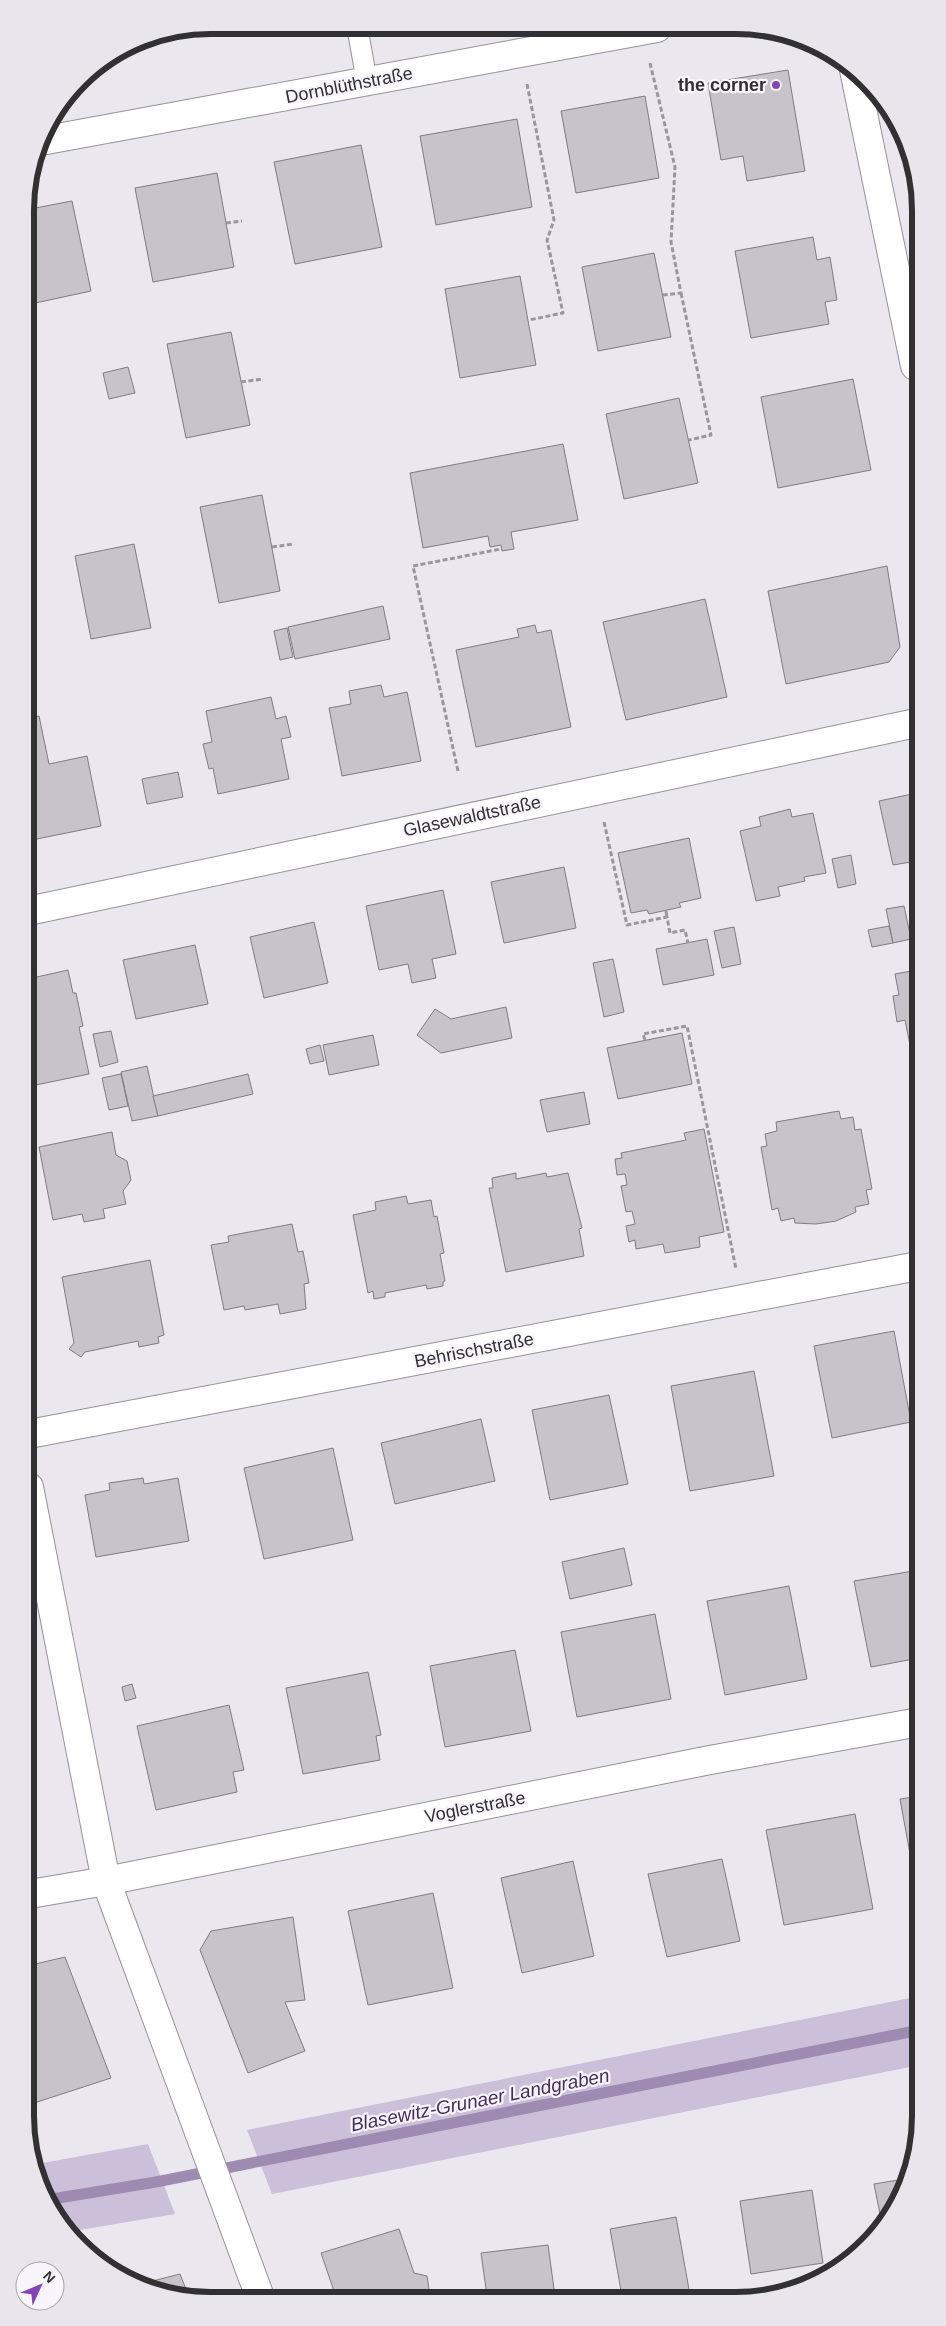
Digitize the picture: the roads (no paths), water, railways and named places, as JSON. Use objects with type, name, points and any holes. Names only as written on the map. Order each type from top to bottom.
[{"type":"street","name":"Dornblüthstraße","points":[[49,139],[625,34]]},
{"type":"street","points":[[856,81],[912,351]]},
{"type":"street","name":"Glasewaldtstraße","points":[[34,910],[912,724]]},
{"type":"street","name":"Behrischstraße","points":[[34,1433],[912,1267]]},
{"type":"street","points":[[34,1512],[106,1881],[258,2292]]},
{"type":"street","name":"Voglerstraße","points":[[34,1893],[106,1881],[710,1760],[912,1723]]},
{"type":"lane","points":[[359,34],[367,82]]},
{"type":"waterway","name":"Blasewitz‐Grunaer Landgraben","points":[[54,2199],[156,2182],[912,2032]]},
{"type":"place","name":"the corner","points":[[776,85]]}]
